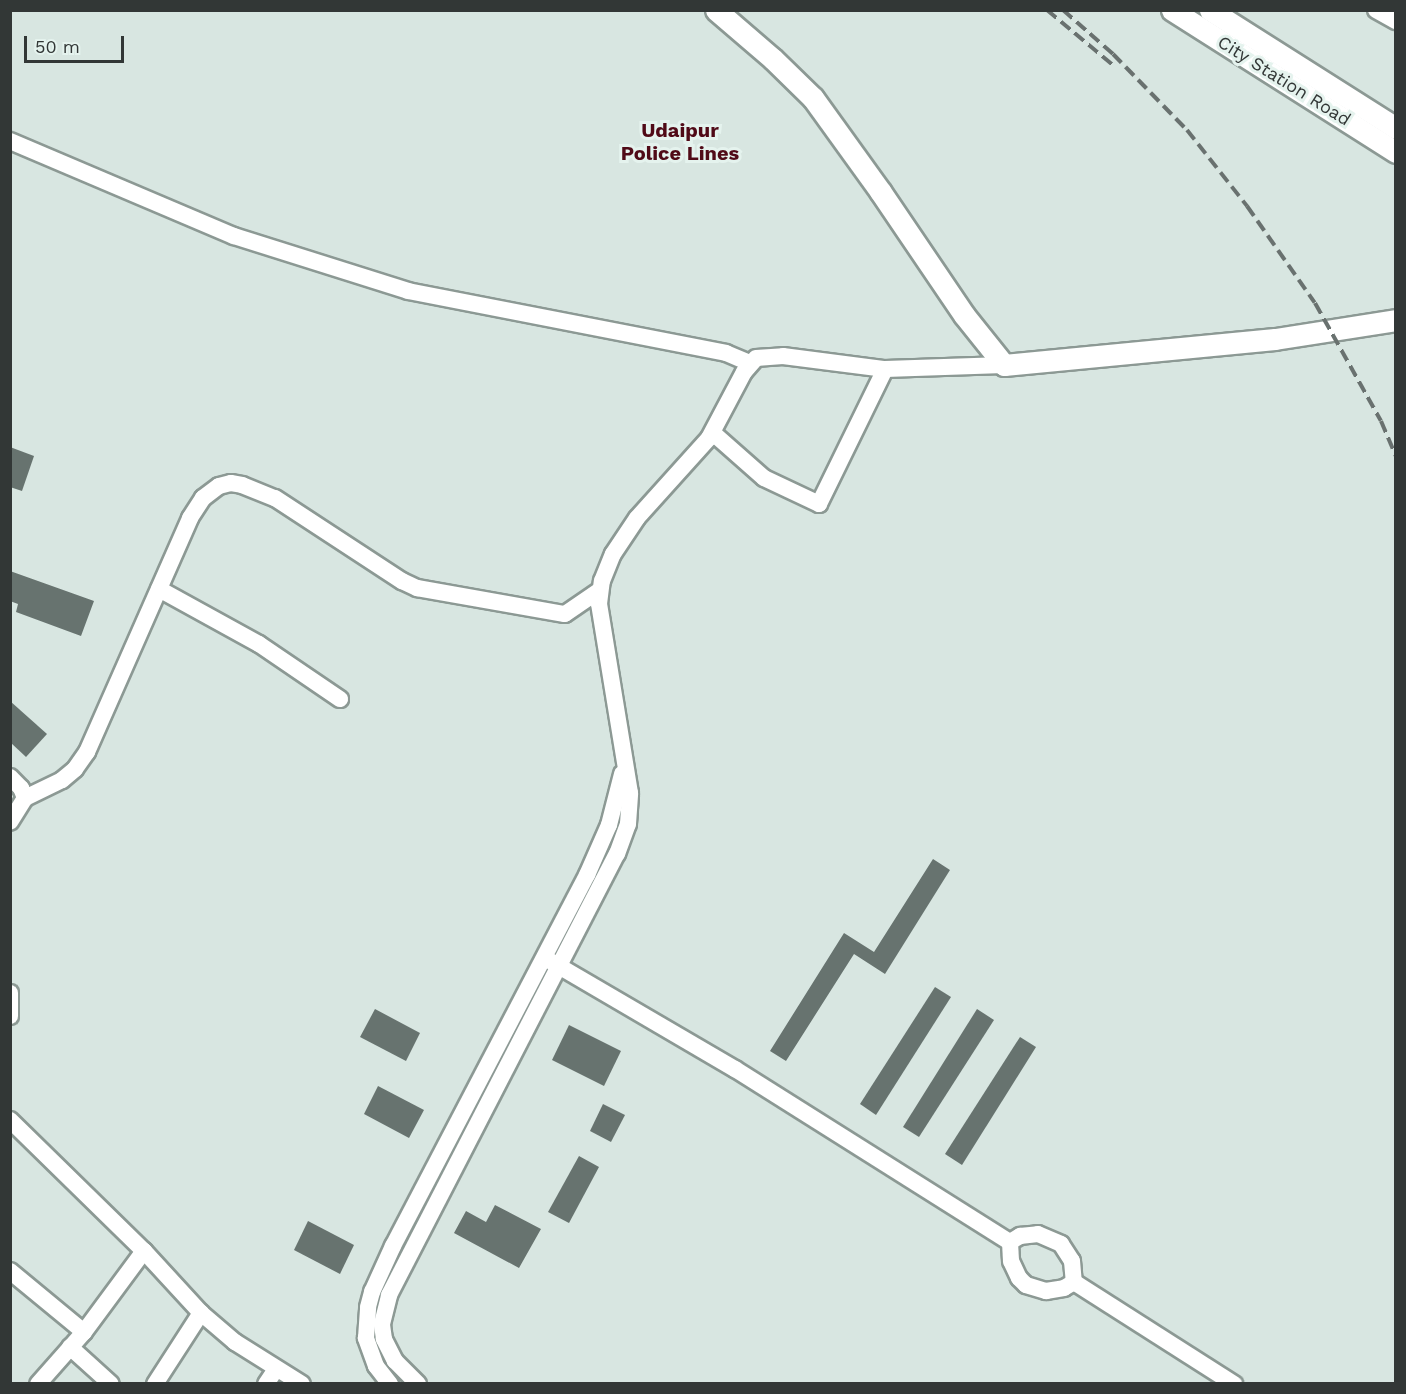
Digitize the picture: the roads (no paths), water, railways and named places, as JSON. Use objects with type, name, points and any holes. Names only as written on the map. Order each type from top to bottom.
[{"type":"main road","points":[[716,10],[773,58],[813,99],[880,191],[964,315],[1004,365],[1275,339],[1395,320]]},
{"type":"main road","name":"City Station Road","points":[[1172,10],[1395,152]]},
{"type":"main road","name":"City Station Road","points":[[1210,10],[1395,128]]},
{"type":"street","points":[[1376,10],[1395,21]]},
{"type":"street","points":[[10,141],[234,236],[408,291],[726,353],[750,363]]},
{"type":"street","points":[[390,1383],[376,1366],[366,1338],[368,1307],[372,1292],[393,1246],[551,962],[623,840],[630,800],[599,604],[605,570],[627,532],[713,433],[750,363],[762,356],[783,356],[885,369],[1004,365]]},
{"type":"street","points":[[713,433],[764,478],[819,504],[885,369]]},
{"type":"street","points":[[10,822],[25,798],[62,780],[75,769],[87,752],[196,507],[209,492],[231,483],[257,490],[298,511],[402,581],[417,588],[565,614],[600,590]]},
{"type":"street","points":[[159,590],[259,644],[340,699]]},
{"type":"street","points":[[10,777],[21,788],[25,798]]},
{"type":"street","points":[[551,962],[735,1070],[1010,1242]]},
{"type":"street","points":[[418,1383],[395,1361],[384,1339],[382,1324],[389,1294],[551,962]]},
{"type":"street","points":[[10,993],[10,1016]]},
{"type":"street","points":[[11,1122],[144,1251],[201,1313],[235,1342],[302,1383]]},
{"type":"street","points":[[1010,1242],[1020,1236],[1038,1234],[1061,1244],[1072,1261],[1074,1282]]},
{"type":"street","points":[[1010,1242],[1011,1261],[1019,1278],[1026,1285],[1046,1291],[1064,1288],[1074,1282]]},
{"type":"street","points":[[38,1383],[84,1332],[144,1251]]},
{"type":"street","points":[[10,1271],[84,1332]]},
{"type":"street","points":[[1074,1282],[1234,1383]]},
{"type":"street","points":[[155,1383],[201,1313]]},
{"type":"street","points":[[70,1347],[111,1383]]},
{"type":"street","points":[[266,1383],[276,1369]]},
{"type":"railway","points":[[1047,10],[1114,66]]},
{"type":"railway","points":[[1063,10],[1113,54],[1187,130],[1247,206],[1315,303],[1381,421],[1396,456]]},
{"type":"district","name":"Udaipur Police Lines","points":[[680,142]]}]
